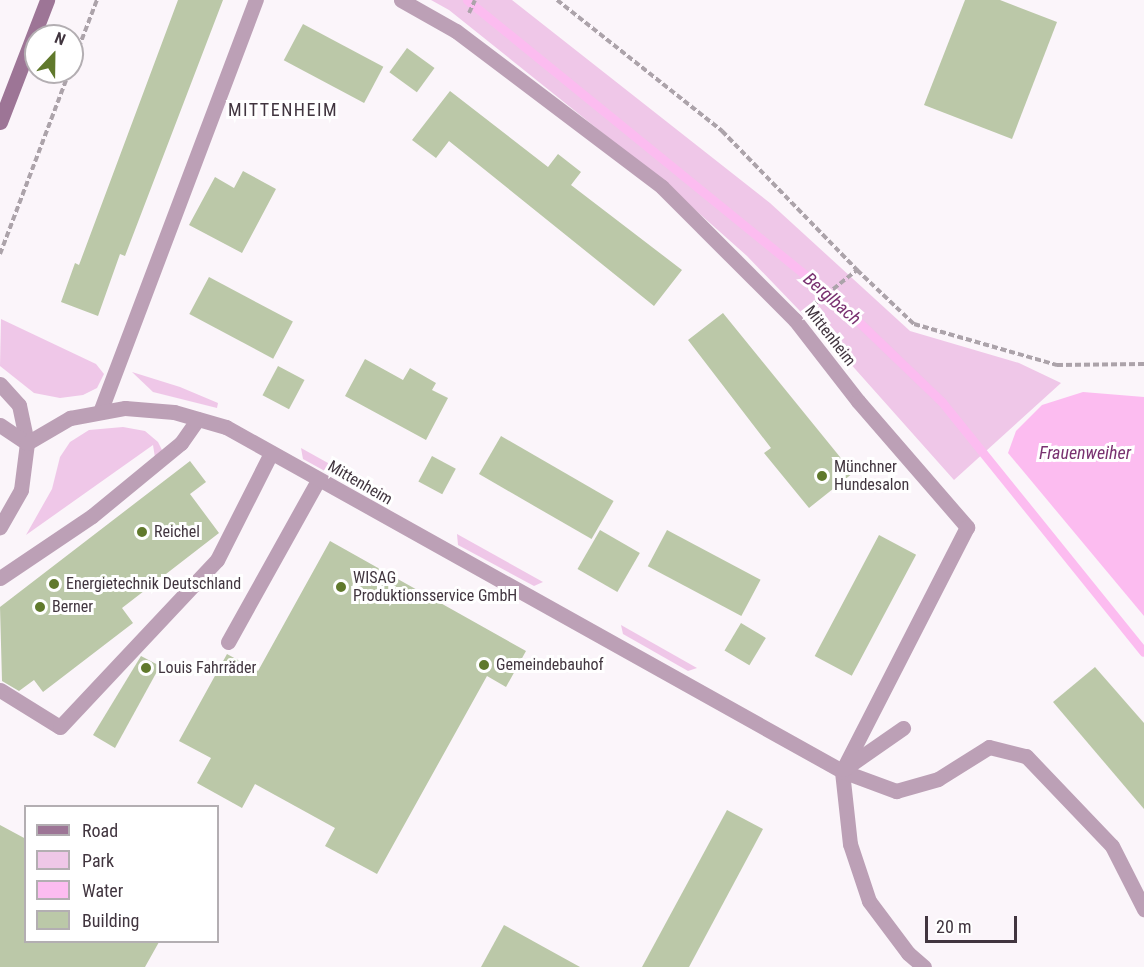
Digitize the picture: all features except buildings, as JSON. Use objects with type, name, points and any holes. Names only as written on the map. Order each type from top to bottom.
[{"type":"main road","points":[[0,122],[47,0]]},
{"type":"street","points":[[100,412],[256,0]]},
{"type":"street","name":"Mittenheim","points":[[27,443],[70,418],[125,408],[174,412],[226,427],[842,771],[967,527],[858,401],[795,320],[662,187],[456,30],[401,0]]},
{"type":"street","points":[[0,384],[19,405],[27,443],[19,497],[0,526]]},
{"type":"street","points":[[0,578],[92,516],[181,443],[198,419]]},
{"type":"street","points":[[0,425],[27,443]]},
{"type":"street","points":[[0,690],[60,727],[217,560],[271,453]]},
{"type":"street","points":[[228,642],[318,480]]},
{"type":"street","points":[[842,771],[903,728]]},
{"type":"street","points":[[842,771],[896,791],[938,779],[989,747],[1026,756],[1112,846],[1144,909]]},
{"type":"street","points":[[842,771],[850,844],[869,900],[908,953],[924,967]]},
{"type":"path","points":[[84,34],[97,0]]},
{"type":"path","points":[[471,9],[475,0]]},
{"type":"path","points":[[557,0],[722,131],[856,270],[914,324],[1057,365],[1144,364]]},
{"type":"path","points":[[0,254],[64,84]]},
{"type":"path","points":[[817,302],[856,270]]},
{"type":"green space","points":[[431,0],[512,0],[770,203],[910,331],[1019,363],[1061,383],[954,480],[848,361],[747,256],[665,183],[449,10]]},
{"type":"green space","points":[[1,319],[96,364],[104,374],[97,388],[83,395],[60,398],[34,393],[0,366]]},
{"type":"green space","points":[[132,372],[180,387],[218,403],[217,408],[153,392]]},
{"type":"green space","points":[[123,427],[145,431],[158,442],[162,450],[156,464],[153,445],[26,535],[52,489],[60,457],[70,442],[89,430]]},
{"type":"green space","points":[[301,448],[391,498],[381,502],[303,459]]},
{"type":"green space","points":[[457,534],[543,582],[534,586],[458,545]]},
{"type":"green space","points":[[621,625],[697,668],[688,671],[623,634]]},
{"type":"water","name":"Frauenweiher","points":[[1083,392],[1144,397],[1144,616],[1008,453],[1016,431],[1042,405]]},
{"type":"waterway","name":"Berglbach","points":[[467,0],[838,302],[942,402],[1144,652]]},
{"type":"place","name":"Münchner Hundesalon","points":[[822,476]]},
{"type":"place","name":"Reichel","points":[[142,532]]},
{"type":"place","name":"Energietechnik Deutschland","points":[[54,584]]},
{"type":"place","name":"WISAG Produktionsservice GmbH","points":[[341,587]]},
{"type":"place","name":"Berner","points":[[40,607]]},
{"type":"place","name":"Gemeindebauhof","points":[[484,665]]},
{"type":"place","name":"Louis Fahrräder","points":[[146,668]]},
{"type":"district","name":"MITTENHEIM","points":[[283,110]]}]
